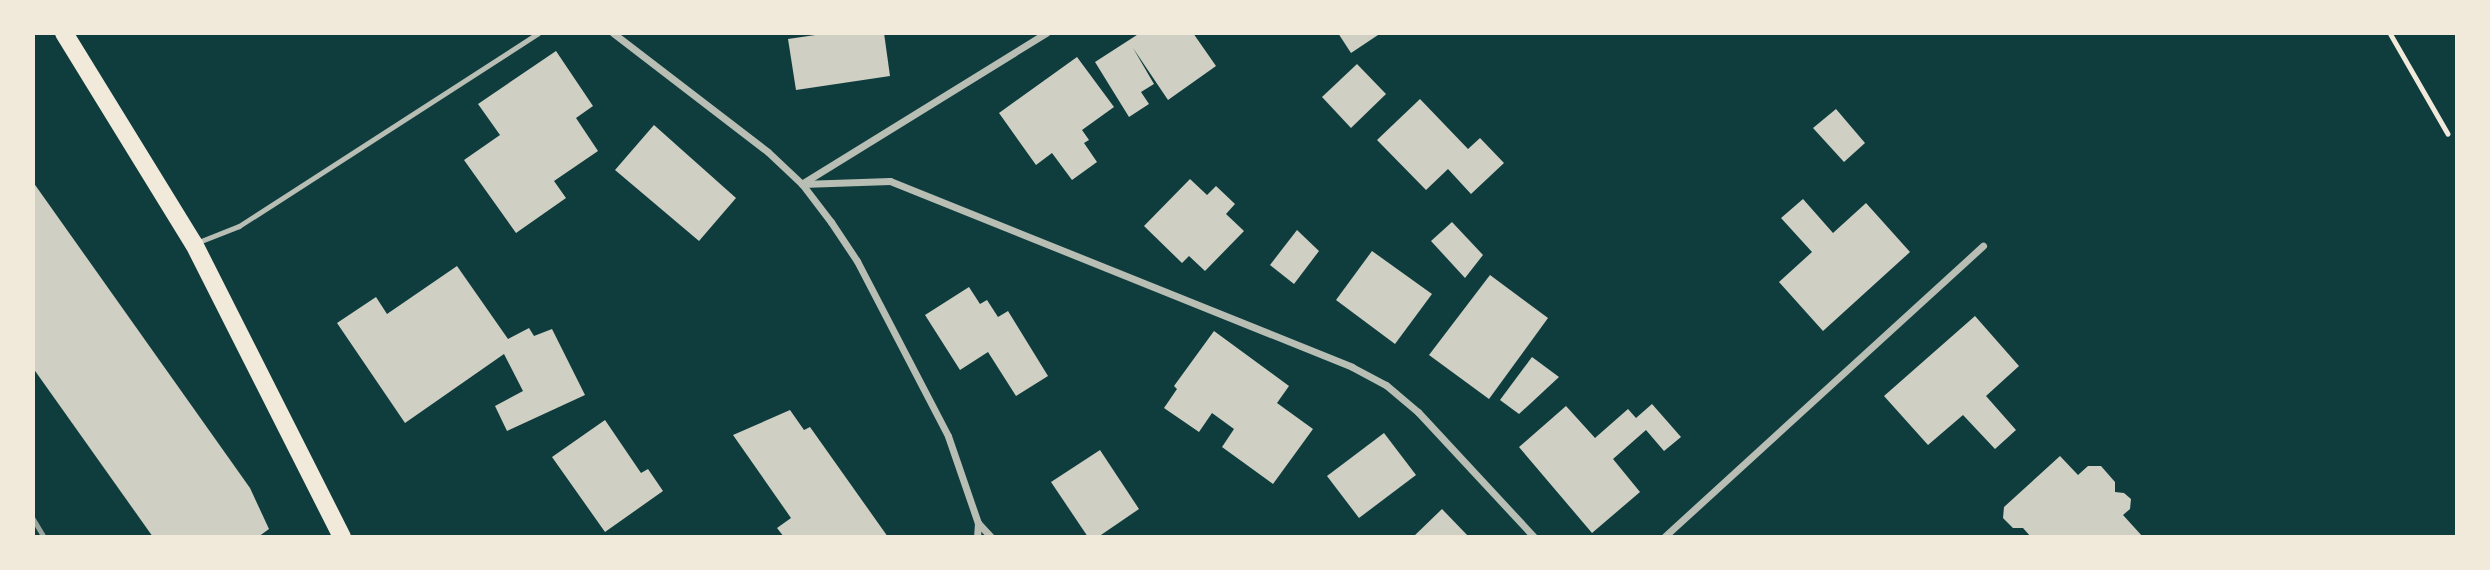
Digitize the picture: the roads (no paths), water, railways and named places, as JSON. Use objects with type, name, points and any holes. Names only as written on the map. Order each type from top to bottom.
[{"type":"main road","points":[[64,33],[194,244],[342,537]]},
{"type":"street","points":[[613,33],[768,152],[802,184],[857,261],[948,436],[978,523],[977,537]]},
{"type":"street","points":[[802,184],[1046,33]]},
{"type":"street","points":[[802,184],[890,181],[1352,367],[1386,385],[1418,412],[1534,537]]},
{"type":"street","points":[[1664,537],[1983,247]]},
{"type":"street","points":[[978,523],[991,537]]},
{"type":"lane","points":[[194,244],[239,226],[538,33]]},
{"type":"railway","points":[[33,519],[44,537]]}]
